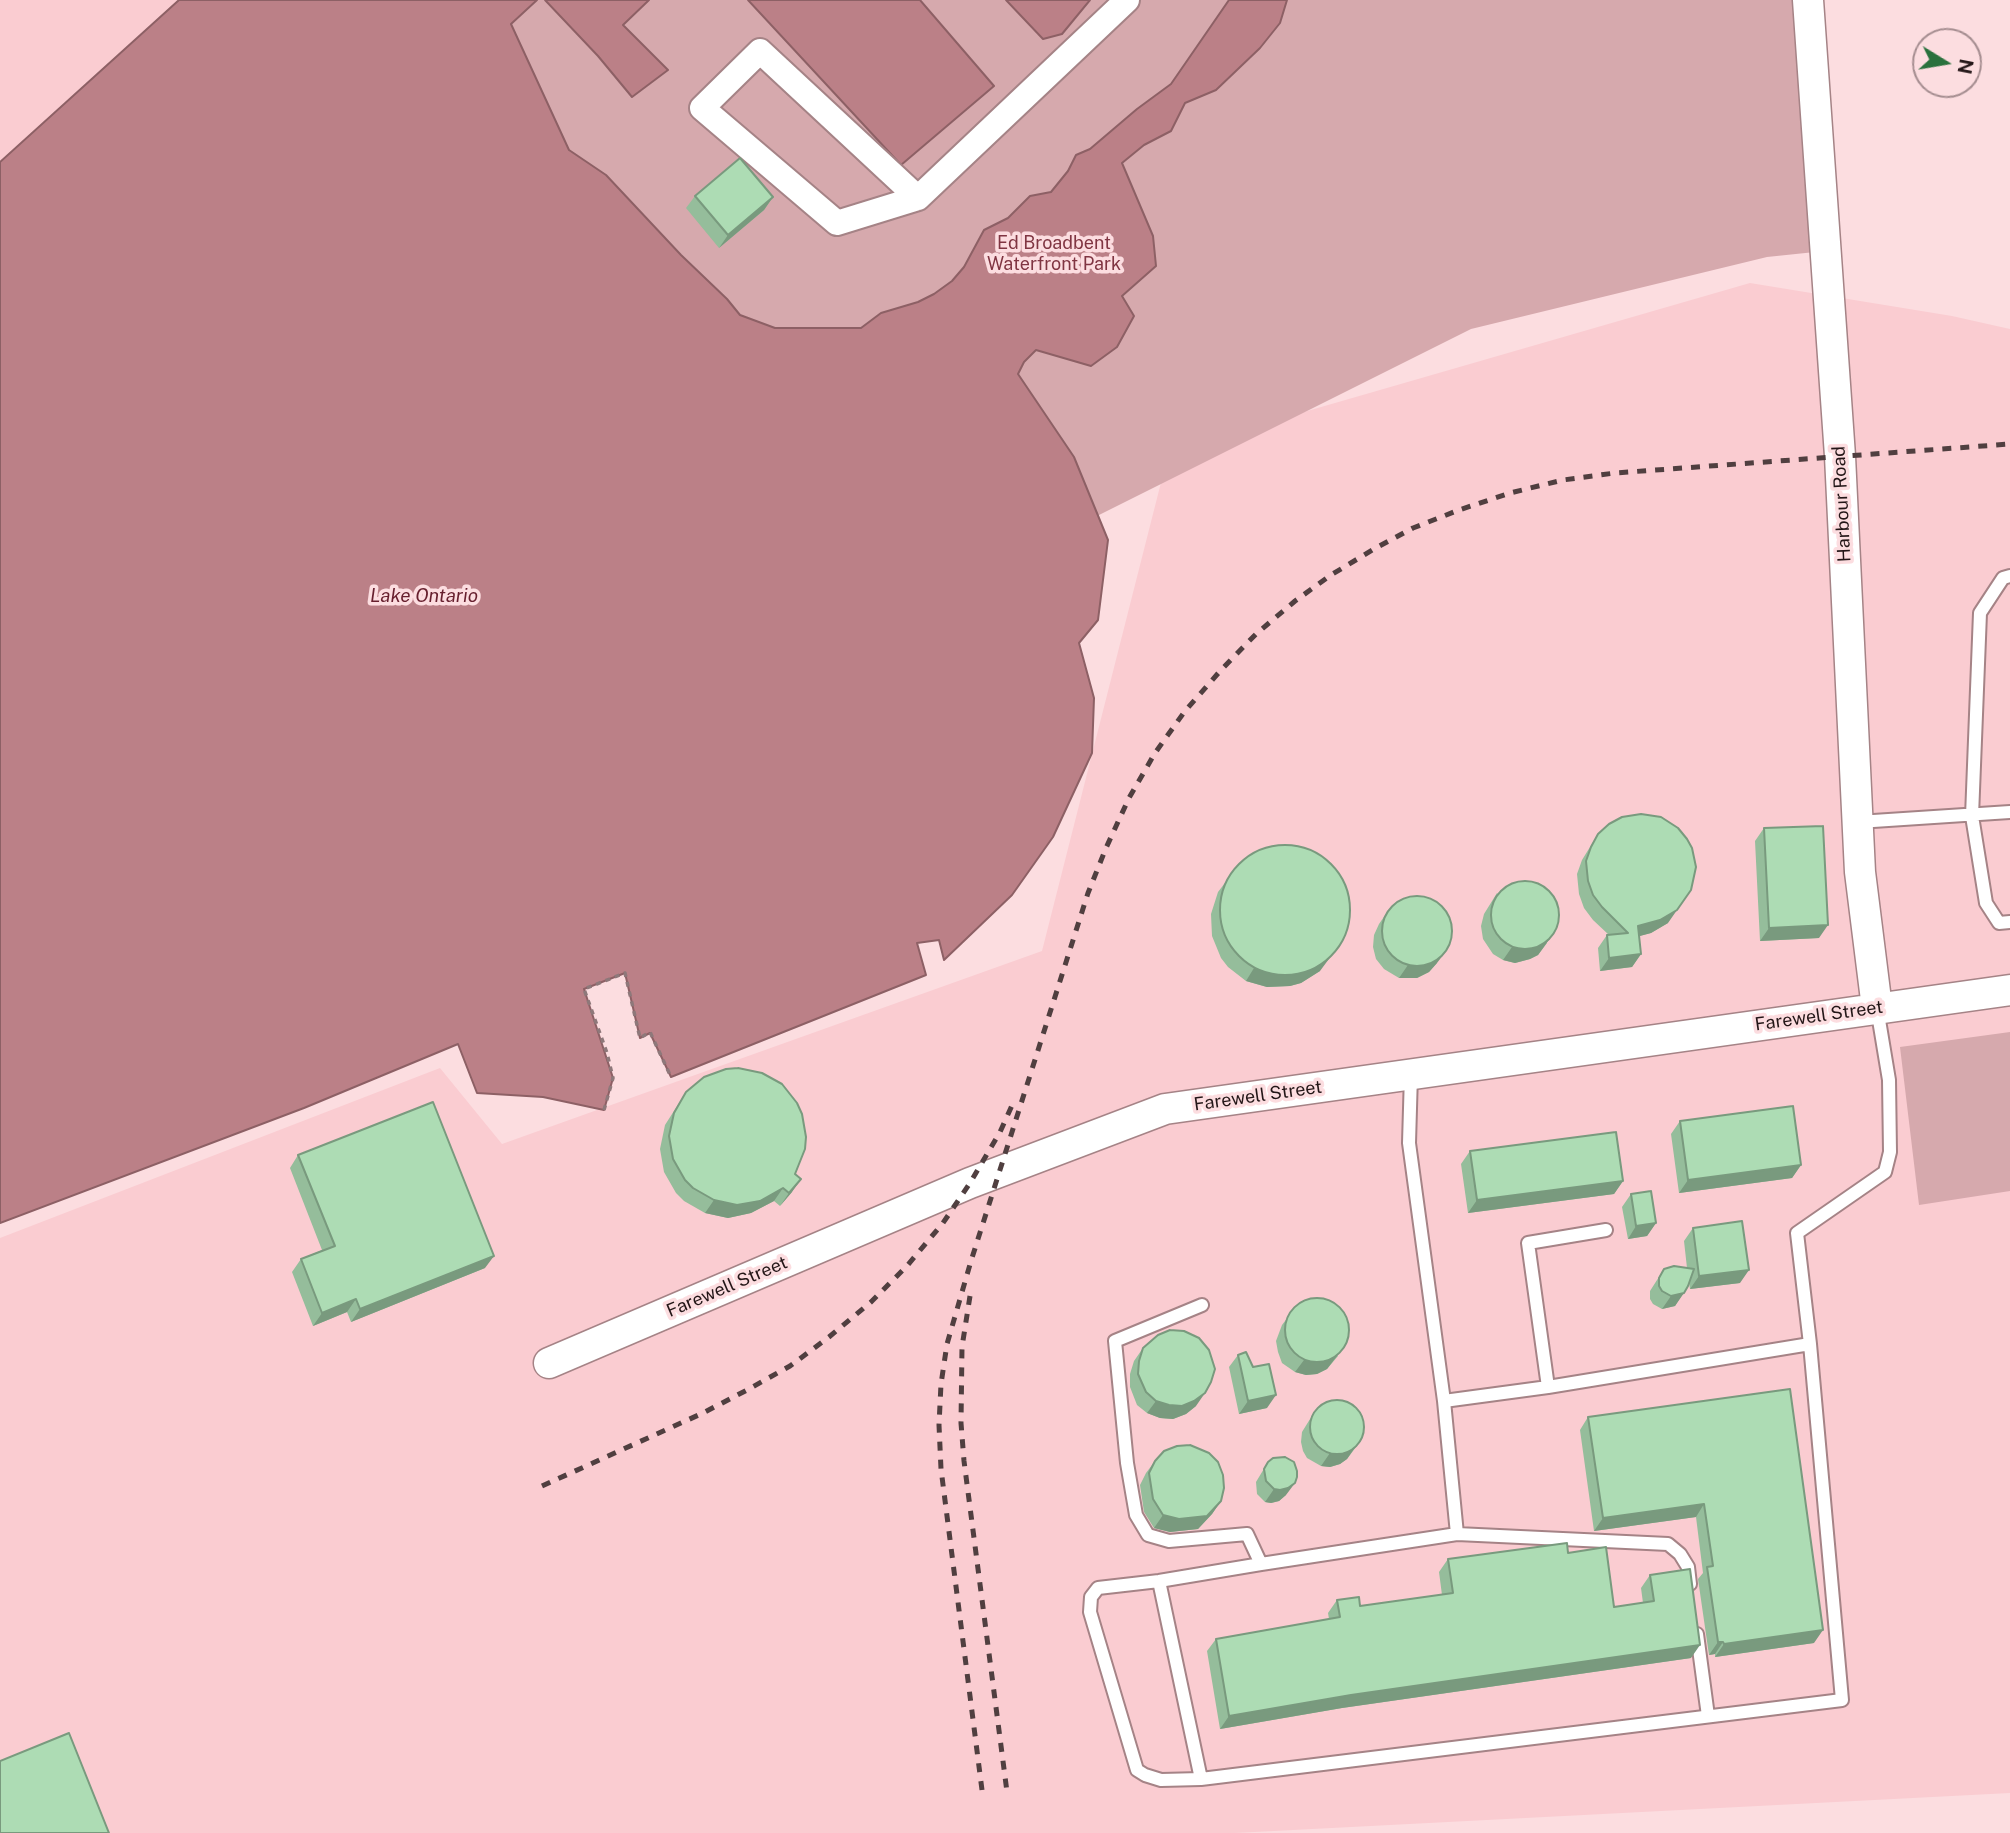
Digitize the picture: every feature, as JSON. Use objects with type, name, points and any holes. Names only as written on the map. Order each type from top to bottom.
[{"type":"street","points":[[918,198],[760,51],[702,108],[837,223],[918,198],[1127,0]]},
{"type":"street","name":"Harbour Road","points":[[1808,0],[1840,456],[1860,872],[1877,1008]]},
{"type":"street","name":"Farewell Street","points":[[549,1363],[970,1183],[1165,1109],[2010,990]]},
{"type":"lane","points":[[2010,576],[2003,578],[1980,613],[1972,816],[1986,903],[2000,923],[2010,922]]},
{"type":"lane","points":[[1858,822],[2010,812]]},
{"type":"lane","points":[[1691,1594],[1688,1567],[1680,1554],[1668,1544],[1457,1534],[1159,1581],[1098,1588],[1091,1597],[1090,1612],[1137,1770],[1161,1780],[1201,1779],[1842,1700],[1810,1344],[1797,1233],[1885,1172],[1890,1152],[1889,1080],[1877,1008]]},
{"type":"lane","points":[[1411,1074],[1409,1143],[1444,1401],[1457,1534]]},
{"type":"lane","points":[[1548,1387],[1528,1243],[1606,1230]]},
{"type":"lane","points":[[1202,1305],[1115,1342],[1127,1463],[1136,1515],[1148,1535],[1169,1541],[1247,1534],[1261,1564]]},
{"type":"lane","points":[[1444,1401],[1548,1387],[1810,1344]]},
{"type":"lane","points":[[1159,1581],[1201,1779]]},
{"type":"lane","points":[[1695,1621],[1708,1716]]},
{"type":"path","points":[[604,1110],[614,1078],[584,989],[625,973],[640,1038],[650,1032],[671,1077]]},
{"type":"shaded area","points":[[0,0],[179,0],[0,162]]},
{"type":"shaded area","points":[[1750,283],[1952,316],[2010,329],[2010,1793],[1235,1833],[0,1833],[0,1238],[440,1068],[502,1144],[1042,951],[1169,451]]},
{"type":"green space","name":"Ed Broadbent Waterfront Park","points":[[414,0],[1799,0],[1815,252],[1767,257],[1471,329],[1051,539],[730,368]]},
{"type":"green space","points":[[2010,1032],[2010,1191],[1919,1205],[1900,1047]]},
{"type":"water","name":"Lake Ontario","points":[[179,0],[537,0],[511,24],[569,150],[606,175],[740,315],[775,328],[861,328],[881,313],[918,302],[952,281],[964,267],[984,230],[1008,218],[1030,196],[1051,192],[1068,171],[1076,155],[1090,149],[1171,84],[1229,0],[1287,0],[1280,23],[1260,48],[1216,90],[1185,103],[1171,131],[1144,145],[1122,163],[1153,236],[1156,266],[1122,296],[1134,316],[1117,347],[1091,366],[1036,350],[1024,362],[1018,374],[1074,457],[1108,540],[1098,620],[1079,643],[1094,698],[1092,753],[1053,837],[1012,895],[944,960],[939,940],[917,943],[926,975],[671,1077],[650,1033],[640,1038],[625,973],[584,989],[613,1078],[604,1110],[543,1097],[477,1093],[458,1044],[304,1108],[0,1223],[0,162]]},
{"type":"water","points":[[545,0],[649,0],[623,25],[668,70],[632,97]]},
{"type":"water","points":[[748,0],[920,0],[994,86],[901,165]]},
{"type":"water","points":[[1006,0],[1090,0],[1062,34],[1043,39]]},
{"type":"building","points":[[740,158],[773,197],[728,235],[695,196]]},
{"type":"building","points":[[1641,814],[1661,817],[1678,828],[1687,839],[1696,867],[1691,890],[1677,910],[1660,920],[1638,926],[1641,954],[1609,958],[1607,935],[1628,933],[1593,895],[1586,861],[1598,834],[1609,824],[1622,817]]},
{"type":"building","points":[[1823,826],[1828,925],[1769,928],[1764,828]]},
{"type":"building","points":[[1285,845],[1310,850],[1331,864],[1345,885],[1350,910],[1345,935],[1331,956],[1310,970],[1285,975],[1260,970],[1239,956],[1225,935],[1220,910],[1225,885],[1239,864],[1260,850]]},
{"type":"building","points":[[1518,881],[1532,881],[1544,886],[1554,896],[1559,915],[1554,934],[1544,944],[1532,949],[1518,949],[1506,944],[1496,934],[1491,922],[1491,908],[1496,896],[1506,886]]},
{"type":"building","points":[[1417,896],[1442,906],[1452,931],[1442,956],[1417,966],[1392,956],[1382,931],[1392,906]]},
{"type":"building","points":[[738,1068],[762,1073],[782,1084],[802,1114],[806,1137],[805,1149],[795,1174],[801,1179],[789,1193],[783,1188],[760,1201],[737,1205],[714,1200],[685,1180],[673,1159],[669,1136],[674,1113],[686,1092],[704,1077],[726,1069]]},
{"type":"building","points":[[433,1102],[494,1256],[360,1309],[356,1299],[322,1313],[301,1259],[335,1246],[298,1155]]},
{"type":"building","points":[[1793,1106],[1801,1165],[1688,1180],[1680,1121]]},
{"type":"building","points":[[1616,1132],[1623,1181],[1477,1200],[1470,1151]]},
{"type":"building","points":[[1651,1191],[1656,1223],[1636,1226],[1631,1194]]},
{"type":"building","points":[[1742,1221],[1749,1270],[1699,1276],[1693,1228]]},
{"type":"building","points":[[1674,1266],[1694,1269],[1684,1293],[1671,1296],[1662,1291],[1659,1278],[1664,1269]]},
{"type":"building","points":[[1317,1298],[1335,1304],[1343,1312],[1349,1330],[1343,1348],[1335,1356],[1317,1362],[1299,1356],[1291,1348],[1285,1330],[1291,1312],[1299,1304]]},
{"type":"building","points":[[1170,1330],[1184,1331],[1199,1338],[1209,1350],[1215,1369],[1205,1393],[1182,1406],[1156,1401],[1146,1392],[1138,1374],[1143,1348],[1158,1335]]},
{"type":"building","points":[[1246,1352],[1253,1367],[1269,1364],[1276,1395],[1248,1401],[1238,1355]]},
{"type":"building","points":[[1790,1389],[1823,1630],[1724,1644],[1718,1642],[1707,1567],[1713,1566],[1704,1504],[1603,1518],[1588,1417]]},
{"type":"building","points":[[1337,1400],[1356,1408],[1364,1427],[1356,1446],[1337,1454],[1318,1446],[1310,1427],[1318,1408]]},
{"type":"building","points":[[1190,1445],[1209,1453],[1218,1462],[1224,1488],[1221,1501],[1207,1516],[1179,1519],[1163,1515],[1153,1499],[1149,1473],[1164,1451]]},
{"type":"building","points":[[1285,1457],[1294,1462],[1297,1471],[1295,1483],[1288,1488],[1274,1489],[1266,1481],[1264,1469],[1273,1458]]},
{"type":"building","points":[[1567,1543],[1568,1553],[1606,1547],[1614,1607],[1654,1601],[1650,1575],[1690,1569],[1700,1645],[1351,1695],[1229,1716],[1216,1639],[1340,1617],[1337,1600],[1359,1597],[1360,1606],[1453,1593],[1448,1559]]},
{"type":"building","points":[[69,1733],[109,1833],[0,1833],[0,1761]]},
{"type":"railway","points":[[982,1790],[941,1469],[939,1425],[947,1344],[1088,893],[1129,798],[1155,753],[1185,711],[1256,634],[1331,575],[1413,528],[1510,493],[1563,480],[1615,473],[2010,444]]},
{"type":"railway","points":[[542,1486],[703,1413],[790,1366],[829,1337],[871,1302],[906,1267],[943,1223],[1000,1132],[1014,1101]]},
{"type":"railway","points":[[970,1296],[962,1347],[961,1423],[1007,1792]]}]
